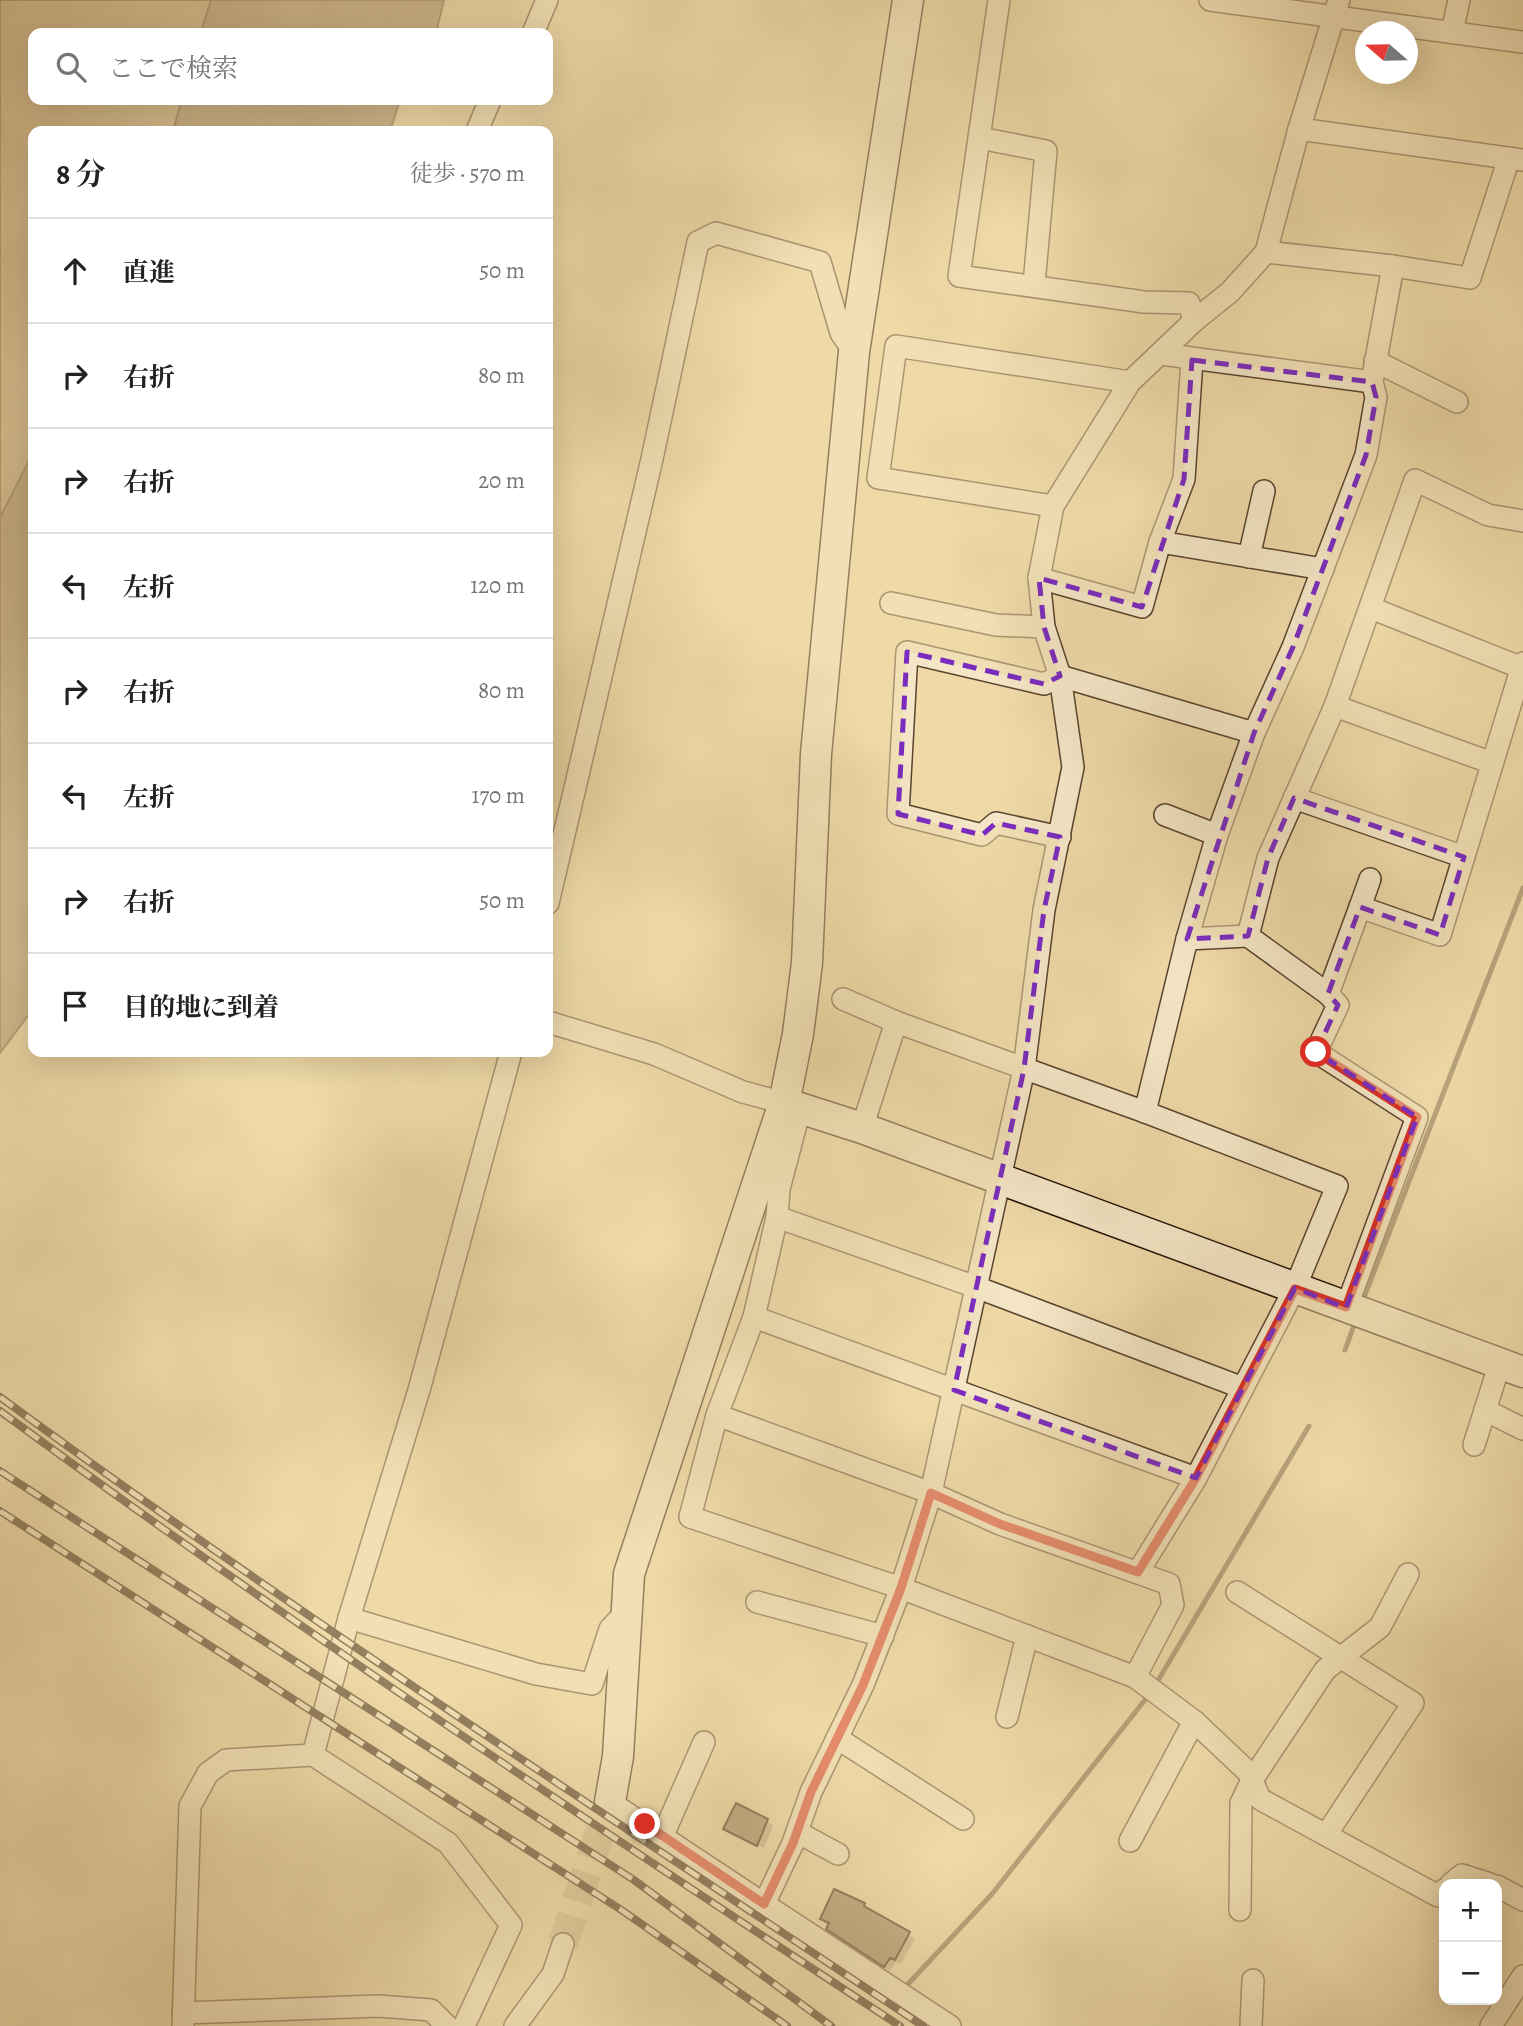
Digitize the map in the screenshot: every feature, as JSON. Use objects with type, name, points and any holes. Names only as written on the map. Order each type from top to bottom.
[{"type":"street","points":[[535,28],[547,0]]},
{"type":"street","points":[[908,0],[854,352],[816,754],[807,962],[777,1217],[754,1317],[718,1415],[690,1517],[901,1588],[1135,1677],[1194,1721],[1249,1773],[1260,1799],[1439,1895]]},
{"type":"street","points":[[999,0],[959,276],[1034,284],[1144,302],[1189,303],[1194,321]]},
{"type":"street","points":[[1452,32],[1459,0]]},
{"type":"street","points":[[1224,1],[1337,8],[1452,32],[1523,42]]},
{"type":"street","points":[[764,1904],[797,1832],[811,1792],[883,1636],[931,1493],[1024,1069],[1044,910],[1073,767],[1060,676],[1044,627],[1040,578],[1054,506],[1129,382],[1194,321],[1230,292],[1266,252],[1299,129],[1337,8]]},
{"type":"street","points":[[479,126],[488,105]]},
{"type":"street","points":[[1266,252],[1470,278],[1516,159],[1299,129]]},
{"type":"street","points":[[980,138],[1046,151],[1034,284]]},
{"type":"street","points":[[553,882],[652,459],[698,242],[716,233],[820,262],[841,332],[854,352]]},
{"type":"street","points":[[1145,1112],[1187,939],[1217,835],[1254,733],[1293,648],[1366,455],[1376,397],[1373,372],[1393,267]]},
{"type":"street","points":[[1054,506],[878,478],[896,346],[1129,382]]},
{"type":"street","points":[[1161,354],[1192,360],[1373,372],[1457,402]]},
{"type":"street","points":[[1040,578],[1142,607],[1160,542],[1184,479],[1192,360]]},
{"type":"street","points":[[1248,936],[1268,858],[1335,706],[1415,480],[1488,515],[1523,521]]},
{"type":"street","points":[[1249,557],[1264,491]]},
{"type":"street","points":[[1160,542],[1323,569]]},
{"type":"street","points":[[891,603],[996,625],[1044,627]]},
{"type":"street","points":[[1360,907],[1440,935],[1523,666],[1371,608]]},
{"type":"street","points":[[1060,838],[996,823],[982,835],[898,814],[908,652],[1044,684],[1060,676],[1254,733]]},
{"type":"street","points":[[1335,706],[1492,763]]},
{"type":"street","points":[[1294,798],[1464,858]]},
{"type":"street","points":[[1165,815],[1217,835]]},
{"type":"street","points":[[1328,994],[1370,879]]},
{"type":"street","points":[[1187,939],[1248,936],[1328,994],[1338,1005],[1316,1052],[1417,1117],[1346,1307]]},
{"type":"street","points":[[843,999],[896,1023],[1145,1112],[1337,1186],[1295,1289],[1196,1478],[1138,1572]]},
{"type":"street","points":[[553,1023],[653,1054],[743,1092],[862,1128],[1511,1367],[1485,1409],[1474,1445]]},
{"type":"street","points":[[862,1128],[896,1023]]},
{"type":"street","points":[[313,1755],[349,1618],[419,1390],[510,1057]]},
{"type":"street","points":[[792,1106],[629,1574],[618,1756],[610,1802],[950,2026]]},
{"type":"street","points":[[777,1217],[976,1287],[1243,1388]]},
{"type":"street","points":[[754,1317],[1196,1478]]},
{"type":"street","points":[[1485,1409],[1523,1429]]},
{"type":"street","points":[[718,1415],[931,1493],[1000,1524],[1169,1584],[1173,1605],[1135,1677]]},
{"type":"street","points":[[1240,1910],[1241,1803],[1252,1780],[1325,1670],[1380,1627],[1408,1574]]},
{"type":"street","points":[[1237,1592],[1413,1703],[1326,1835]]},
{"type":"street","points":[[757,1602],[883,1636]]},
{"type":"street","points":[[349,1618],[536,1674],[592,1684],[610,1629],[626,1612]]},
{"type":"street","points":[[1007,1717],[1027,1636]]},
{"type":"street","points":[[1130,1841],[1194,1721]]},
{"type":"street","points":[[838,1738],[963,1819]]},
{"type":"street","points":[[663,1835],[704,1742]]},
{"type":"street","points":[[447,2026],[431,2010],[378,2006],[183,2019],[190,1806],[208,1773],[226,1760],[313,1755],[448,1843],[511,1925],[464,2026]]},
{"type":"street","points":[[797,1832],[838,1854]]},
{"type":"street","points":[[1457,1879],[1462,1875],[1474,1879]]},
{"type":"street","points":[[1502,1889],[1523,1900]]},
{"type":"street","points":[[515,2026],[553,1974],[563,1944]]},
{"type":"street","points":[[1491,2026],[1523,1976]]},
{"type":"street","points":[[1251,2026],[1253,1980]]},
{"type":"highlighted area","points":[[1192,360],[1372,382],[1376,397],[1366,455],[1293,647],[1254,733],[1187,939],[1248,936],[1268,858],[1294,798],[1464,857],[1440,935],[1360,907],[1328,994],[1338,1005],[1316,1052],[1417,1117],[1346,1308],[1295,1288],[1196,1478],[954,1390],[1024,1069],[1044,910],[1060,837],[996,823],[982,835],[898,814],[907,652],[1044,684],[1060,676],[1044,627],[1039,578],[1142,607],[1184,479]]},
{"type":"shaded area","points":[[0,0],[211,0],[203,28],[28,28],[28,105],[181,105],[174,126],[28,126],[28,463],[0,518]]},
{"type":"shaded area","points":[[211,0],[444,0],[437,28],[203,28]]},
{"type":"shaded area","points":[[181,105],[398,105],[392,126],[174,126]]},
{"type":"shaded area","points":[[28,463],[28,1016],[0,1053],[0,518]]},
{"type":"building","points":[[736,1803],[768,1819],[757,1846],[723,1829]]},
{"type":"building","points":[[834,1889],[865,1903],[864,1906],[910,1932],[895,1960],[890,1958],[884,1967],[826,1929],[829,1923],[820,1919]]},
{"type":"waterway","points":[[1365,1295],[1523,888]]},
{"type":"waterway","points":[[1345,1350],[1356,1320]]},
{"type":"waterway","points":[[1156,1684],[1309,1426]]},
{"type":"waterway","points":[[909,1983],[992,1894],[1148,1696]]},
{"type":"tunnel","points":[[563,1944],[610,1802]]},
{"type":"railway","points":[[0,1397],[342,1638],[923,2026]]},
{"type":"railway","points":[[0,1411],[333,1648],[900,2026]]},
{"type":"railway","points":[[0,1471],[634,1880],[831,2026]]},
{"type":"railway","points":[[0,1511],[623,1911],[787,2026]]},
{"type":"route","points":[[645,1824],[764,1904],[793,1843],[811,1792],[863,1685],[901,1588],[931,1493],[1000,1524],[1138,1572],[1196,1478],[1295,1289],[1346,1307],[1417,1117],[1316,1052]]}]
